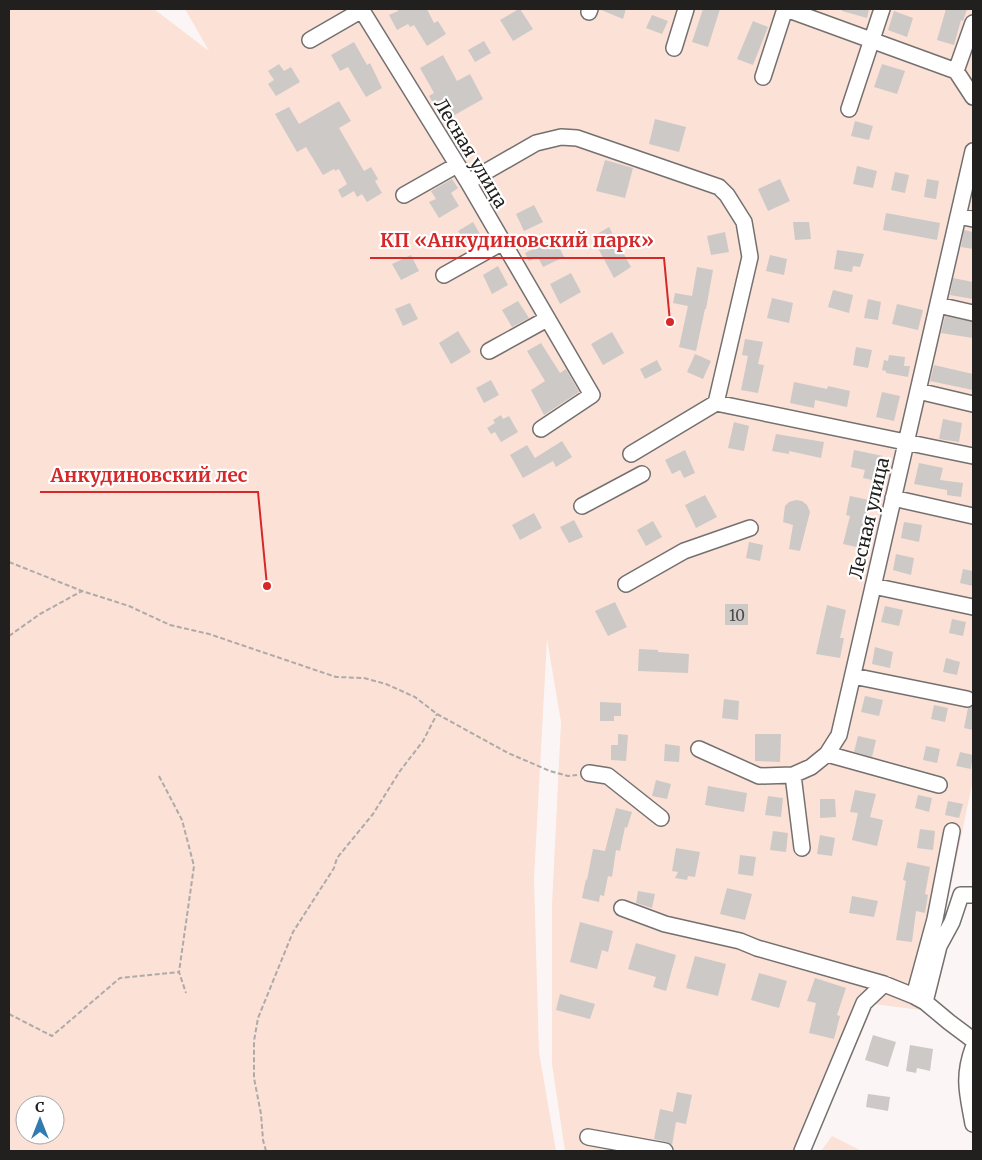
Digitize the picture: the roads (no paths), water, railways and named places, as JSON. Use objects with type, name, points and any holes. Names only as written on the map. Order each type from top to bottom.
[{"type":"street","points":[[310,40],[361,9]]},
{"type":"street","name":"Лесная улица","points":[[361,9],[468,182],[592,396],[541,429]]},
{"type":"street","points":[[674,48],[686,9]]},
{"type":"street","points":[[763,77],[785,9],[956,71],[973,97]]},
{"type":"street","points":[[849,110],[882,9]]},
{"type":"street","points":[[956,71],[973,23]]},
{"type":"street","points":[[468,182],[536,143],[561,137],[577,138],[719,187],[727,195],[744,222],[750,257],[716,403]]},
{"type":"street","name":"Лесная улица","points":[[698,750],[758,776],[793,775],[811,767],[827,754],[839,735],[973,151]]},
{"type":"street","points":[[404,195],[457,165]]},
{"type":"street","points":[[958,216],[973,220]]},
{"type":"street","points":[[444,275],[503,242]]},
{"type":"street","points":[[938,305],[973,313]]},
{"type":"street","points":[[489,351],[547,319]]},
{"type":"street","points":[[918,391],[973,404]]},
{"type":"street","points":[[631,454],[716,403],[973,456]]},
{"type":"street","points":[[582,506],[642,474]]},
{"type":"street","points":[[893,498],[973,516]]},
{"type":"street","points":[[626,584],[684,551],[750,528]]},
{"type":"street","points":[[873,586],[973,607]]},
{"type":"street","points":[[853,676],[967,699]]},
{"type":"street","points":[[827,754],[939,785]]},
{"type":"street","points":[[589,773],[608,776],[661,818]]},
{"type":"street","points":[[793,775],[802,848]]},
{"type":"street","points":[[920,999],[952,831]]},
{"type":"street","points":[[920,999],[939,946],[967,895],[940,895]]},
{"type":"street","points":[[622,908],[665,924],[740,941],[758,948],[884,984],[920,999],[973,1040]]},
{"type":"street","points":[[802,1151],[864,1003],[884,984]]},
{"type":"street","points":[[973,1048],[966,1077],[973,1124]]},
{"type":"street","points":[[588,1137],[665,1151]]},
{"type":"place","name":"КП «Анкудиновский парк»","points":[[670,322]]},
{"type":"place","name":"Анкудиновский лес","points":[[267,586]]}]
